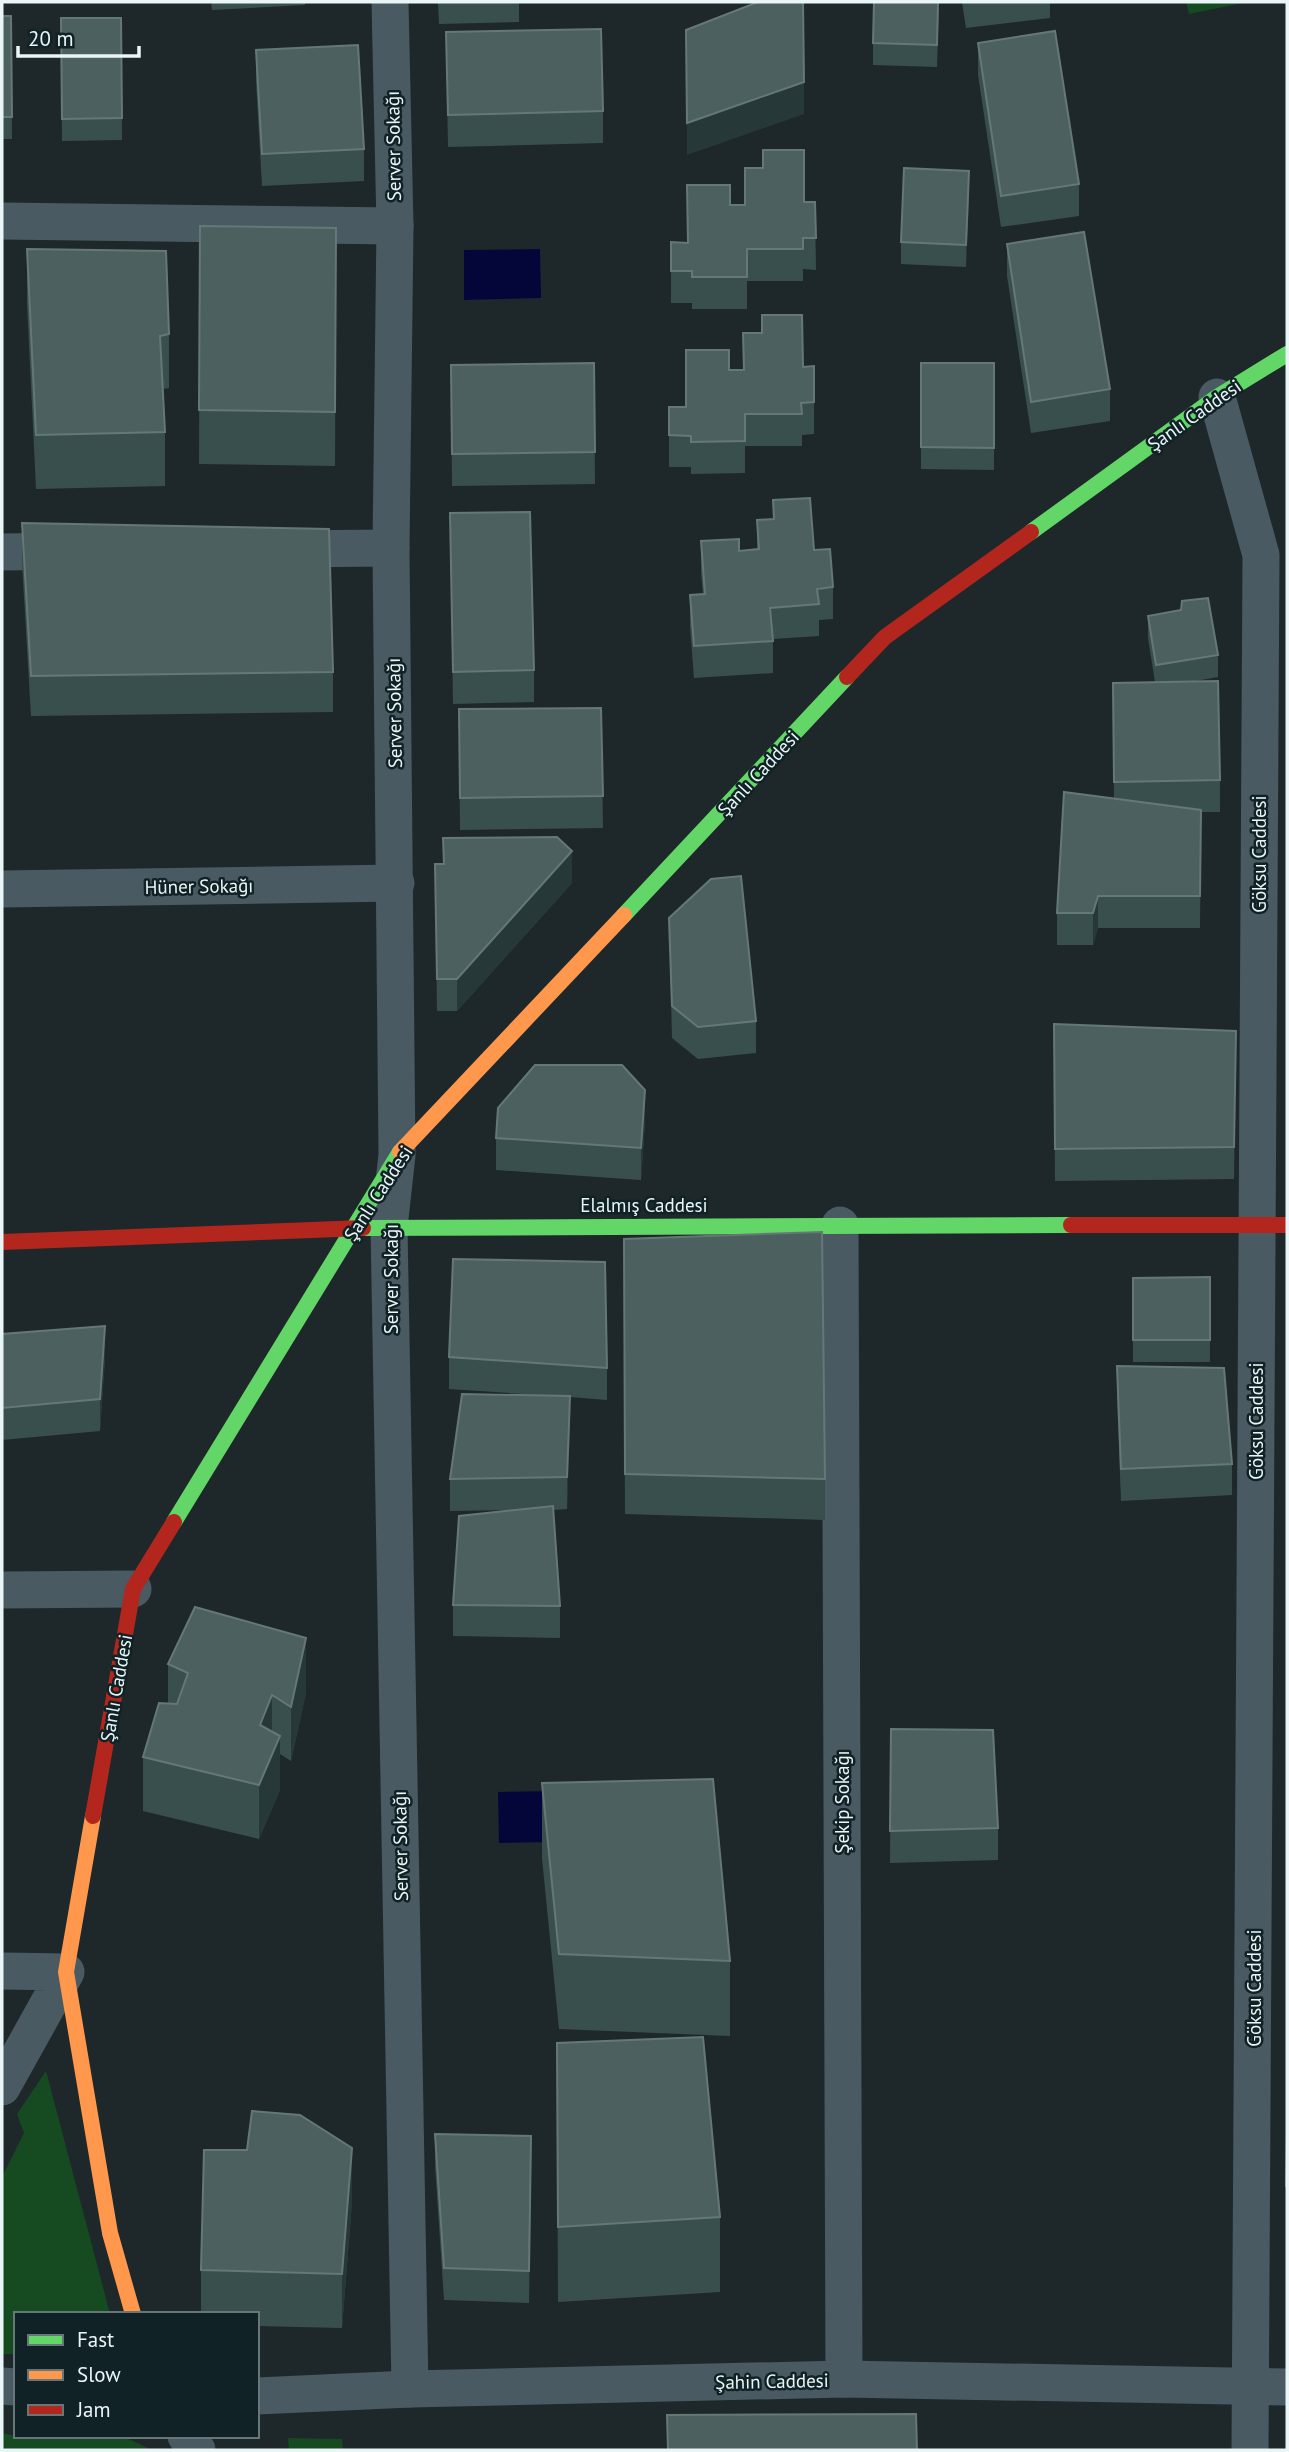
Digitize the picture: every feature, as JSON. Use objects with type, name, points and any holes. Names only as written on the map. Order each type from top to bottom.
[{"type":"street","name":"Server Sokağı","points":[[390,2],[395,226],[391,548],[397,1155],[389,1227],[410,2389]]},
{"type":"street","points":[[2,221],[395,226]]},
{"type":"street","name":"Şanlı Caddesi","points":[[131,2312],[110,2233],[66,1972],[133,1589],[397,1155],[885,637],[1217,397],[1287,354]]},
{"type":"street","name":"Göksu Caddesi","points":[[1217,397],[1261,555],[1272,1225],[1250,2450]]},
{"type":"street","points":[[252,549],[391,548]]},
{"type":"street","points":[[2,552],[99,551]]},
{"type":"street","name":"Hüner Sokağı","points":[[2,889],[396,883]]},
{"type":"street","name":"Şekip Sokağı","points":[[840,1225],[844,2379]]},
{"type":"street","name":"Elalmış Caddesi","points":[[2,1242],[389,1227],[1272,1225]]},
{"type":"street","points":[[2,1590],[133,1589]]},
{"type":"street","points":[[2,1971],[66,1972],[2,2087]]},
{"type":"street","name":"Şahin Caddesi","points":[[259,2396],[410,2389],[844,2379],[1287,2387]]},
{"type":"green space","points":[[1186,2],[1248,2],[1189,14]]},
{"type":"green space","points":[[46,2071],[109,2312],[14,2312],[14,2354],[2,2354],[2,2177],[24,2133],[17,2114]]},
{"type":"green space","points":[[2,2433],[14,2436],[14,2438],[126,2438],[152,2450],[2,2450]]},
{"type":"green space","points":[[288,2438],[342,2439],[343,2450],[289,2450]]},
{"type":"shaded area","points":[[540,249],[541,298],[464,300],[464,250]]},
{"type":"shaded area","points":[[627,1790],[628,1841],[499,1843],[498,1792]]},
{"type":"building","points":[[758,2],[803,2],[804,82],[687,123],[686,30]]},
{"type":"building","points":[[874,2],[938,2],[937,45],[873,43]]},
{"type":"building","points":[[2,16],[11,16],[12,117],[2,117]]},
{"type":"building","points":[[61,18],[121,18],[122,118],[62,119]]},
{"type":"building","points":[[601,29],[603,111],[448,115],[446,32]]},
{"type":"building","points":[[1055,31],[1079,184],[1001,196],[978,43]]},
{"type":"building","points":[[358,45],[364,149],[262,154],[256,50]]},
{"type":"building","points":[[763,150],[804,150],[804,202],[815,202],[816,238],[803,238],[803,249],[747,249],[747,277],[692,277],[692,271],[671,271],[671,242],[688,243],[687,185],[730,185],[730,205],[745,205],[745,168],[763,168]]},
{"type":"building","points":[[904,168],[969,171],[966,245],[901,242]]},
{"type":"building","points":[[200,226],[336,228],[335,412],[199,410]]},
{"type":"building","points":[[1084,232],[1110,389],[1031,402],[1007,244]]},
{"type":"building","points":[[27,249],[166,251],[169,334],[160,336],[165,432],[36,435]]},
{"type":"building","points":[[762,315],[802,315],[803,367],[814,366],[814,402],[801,403],[802,414],[745,414],[745,441],[691,442],[691,436],[669,435],[669,407],[686,407],[686,350],[729,350],[729,370],[744,370],[743,333],[762,333]]},
{"type":"building","points":[[594,363],[595,452],[452,454],[451,365]]},
{"type":"building","points":[[921,363],[994,363],[994,448],[921,447]]},
{"type":"building","points":[[810,498],[814,550],[830,549],[833,587],[817,589],[819,604],[770,608],[773,641],[694,646],[690,595],[705,594],[701,541],[739,539],[739,551],[759,549],[757,520],[774,519],[773,500]]},
{"type":"building","points":[[530,512],[534,670],[453,672],[450,513]]},
{"type":"building","points":[[22,523],[329,529],[333,672],[31,676]]},
{"type":"building","points":[[1208,598],[1218,655],[1156,665],[1148,616],[1181,610],[1182,601]]},
{"type":"building","points":[[1218,681],[1220,780],[1114,782],[1113,683]]},
{"type":"building","points":[[601,708],[603,796],[460,798],[459,709]]},
{"type":"building","points":[[1064,792],[1201,810],[1200,896],[1098,896],[1093,913],[1057,913]]},
{"type":"building","points":[[557,837],[572,851],[457,979],[437,979],[435,864],[444,864],[443,838]]},
{"type":"building","points":[[741,876],[756,1021],[698,1027],[672,1006],[669,918],[711,879]]},
{"type":"building","points":[[1054,1024],[1236,1031],[1234,1147],[1055,1149]]},
{"type":"building","points":[[535,1065],[622,1065],[645,1090],[641,1148],[496,1138],[498,1108]]},
{"type":"building","points":[[822,1232],[825,1479],[625,1474],[624,1239]]},
{"type":"building","points":[[453,1259],[605,1262],[607,1368],[449,1357]]},
{"type":"building","points":[[1210,1277],[1210,1340],[1133,1340],[1133,1278]]},
{"type":"building","points":[[105,1326],[100,1399],[2,1408],[2,1334]]},
{"type":"building","points":[[1117,1366],[1224,1368],[1232,1464],[1121,1469]]},
{"type":"building","points":[[462,1394],[570,1396],[567,1477],[450,1479]]},
{"type":"building","points":[[553,1506],[560,1606],[453,1605],[459,1516]]},
{"type":"building","points":[[195,1607],[306,1638],[291,1707],[272,1695],[260,1725],[280,1736],[259,1785],[143,1757],[159,1703],[177,1704],[188,1673],[168,1664]]},
{"type":"building","points":[[891,1729],[993,1730],[998,1828],[890,1831]]},
{"type":"building","points":[[713,1779],[730,1961],[559,1954],[542,1783]]},
{"type":"building","points":[[703,2037],[720,2217],[558,2227],[557,2043]]},
{"type":"building","points":[[252,2111],[300,2115],[352,2148],[342,2274],[201,2270],[204,2150],[247,2150]]},
{"type":"building","points":[[435,2134],[531,2136],[529,2271],[444,2268]]},
{"type":"building","points":[[916,2414],[917,2450],[668,2450],[667,2415]]},
{"type":"traffic: fast","points":[[1031,532],[1217,397],[1287,354]]},
{"type":"traffic: fast","points":[[624,915],[847,677]]},
{"type":"traffic: fast","points":[[174,1522],[400,1152]]},
{"type":"traffic: fast","points":[[363,1228],[1071,1225]]},
{"type":"traffic: slow","points":[[400,1152],[624,915]]},
{"type":"traffic: slow","points":[[93,1816],[66,1972],[110,2233],[132,2312]]},
{"type":"traffic: jam","points":[[847,677],[885,637],[1031,532]]},
{"type":"traffic: jam","points":[[1071,1225],[1287,1225]]},
{"type":"traffic: jam","points":[[2,1242],[363,1228]]},
{"type":"traffic: jam","points":[[93,1816],[133,1589],[174,1522]]}]
